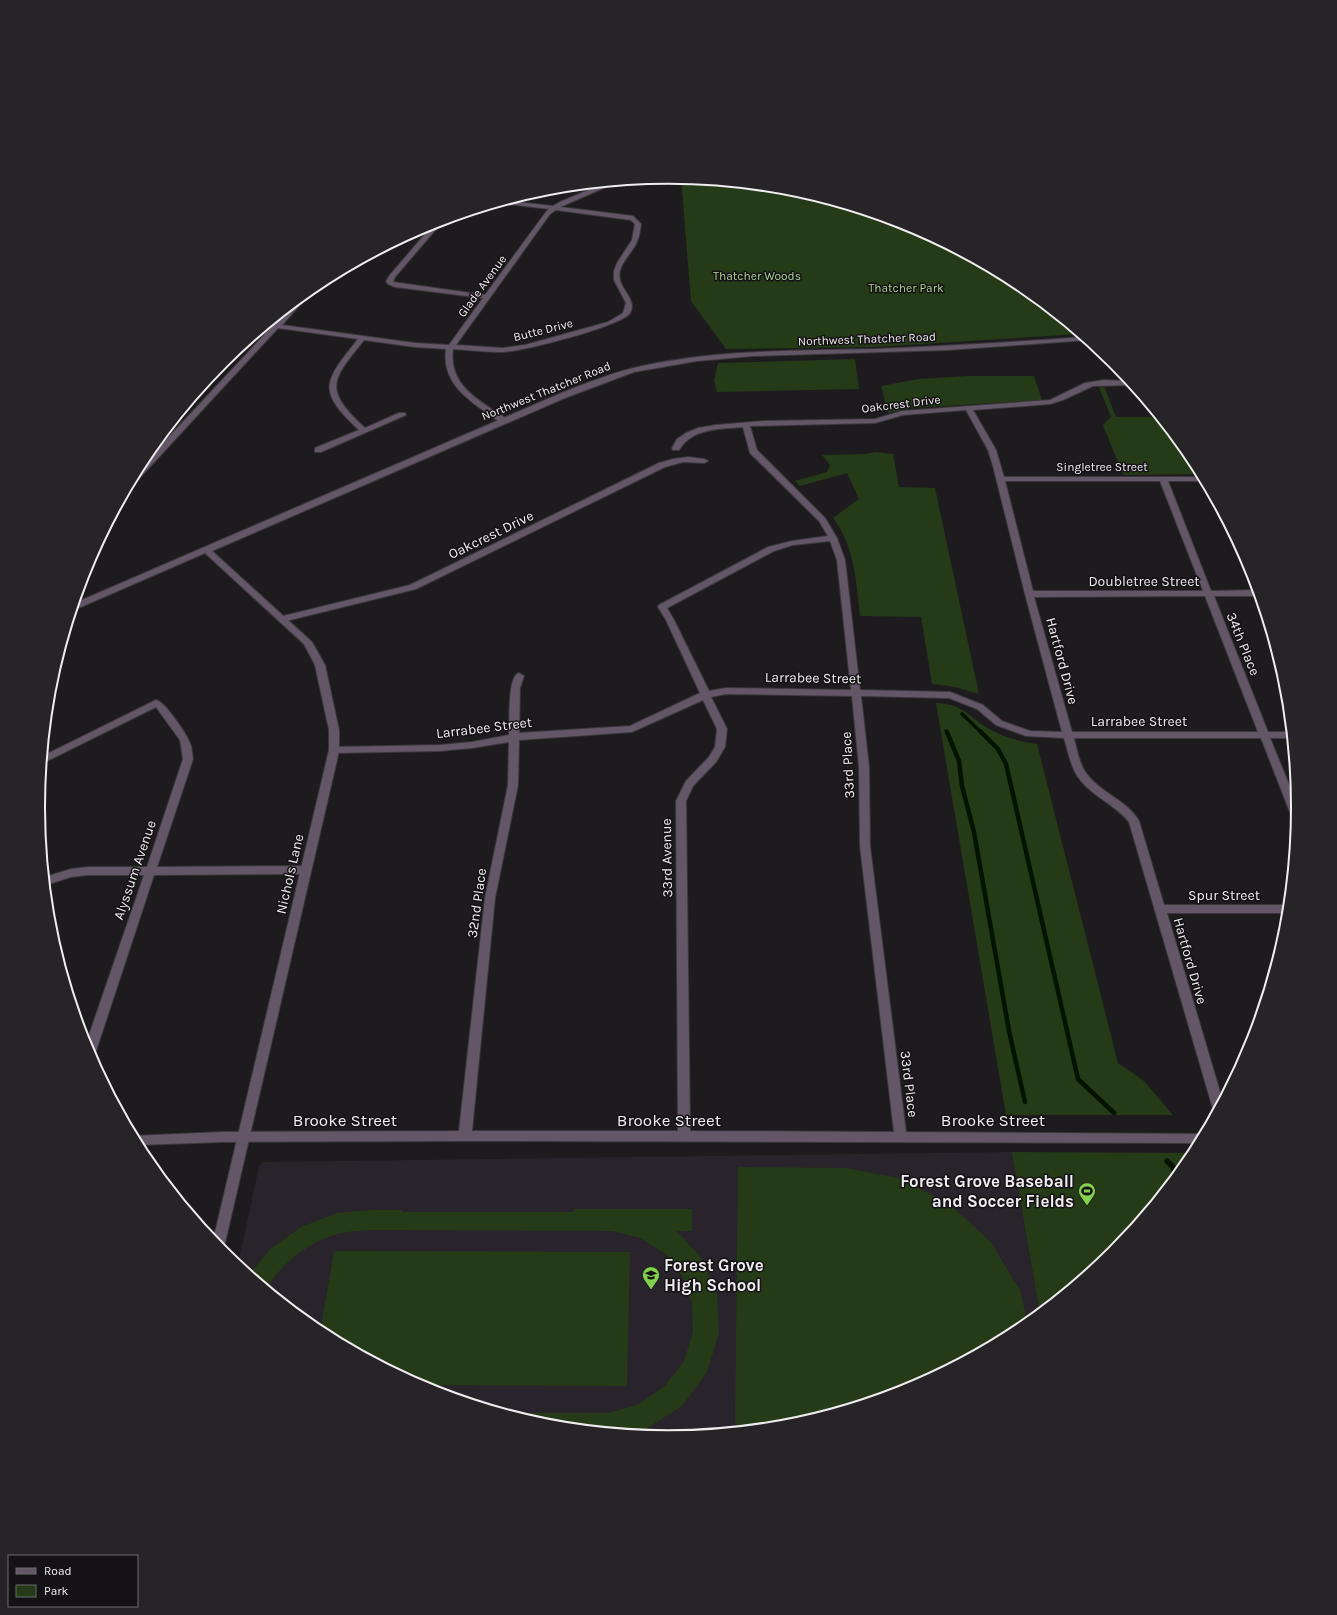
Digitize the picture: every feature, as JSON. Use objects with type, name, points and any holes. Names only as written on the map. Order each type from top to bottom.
[{"type":"street","name":"Glade Avenue","points":[[450,348],[548,213],[555,208],[601,188]]},
{"type":"street","name":"Butte Drive","points":[[277,326],[415,345],[503,350],[526,347],[610,323],[626,314],[629,308],[629,302],[617,280],[617,271],[620,263],[635,240],[638,224],[634,218],[515,203]]},
{"type":"street","points":[[430,232],[392,276],[389,281],[390,283],[395,285],[487,297]]},
{"type":"street","points":[[149,463],[289,313]]},
{"type":"street","points":[[362,338],[337,370],[333,380],[332,393],[335,402],[344,414],[363,430]]},
{"type":"street","name":"Northwest Thatcher Road","points":[[79,605],[599,380],[631,371],[668,363],[727,357],[912,349],[1080,339]]},
{"type":"street","points":[[450,348],[448,360],[449,371],[453,379],[460,388],[504,421]]},
{"type":"street","name":"Oakcrest Drive","points":[[676,448],[680,441],[689,434],[701,430],[746,424],[875,420],[902,413],[1054,401],[1095,383],[1124,383]]},
{"type":"street","name":"Hartford Drive","points":[[968,408],[992,450],[1029,594],[1076,764],[1085,781],[1120,805],[1134,821],[1217,1103]]},
{"type":"street","points":[[318,450],[402,414]]},
{"type":"street","name":"33rd Place","points":[[746,424],[751,447],[755,454],[817,515],[833,538],[841,560],[864,767],[865,846],[901,1137]]},
{"type":"street","name":"Oakcrest Drive","points":[[282,619],[298,614],[392,594],[413,587],[662,465],[686,458],[704,461]]},
{"type":"street","name":"Singletree Street","points":[[1000,479],[1198,479]]},
{"type":"street","name":"34th Place","points":[[1163,479],[1292,805]]},
{"type":"street","name":"33rd Avenue","points":[[684,1137],[681,801],[692,780],[711,763],[719,751],[723,738],[722,729],[704,695],[670,620],[662,607],[771,549],[792,543],[833,538]]},
{"type":"street","name":"Nichols Lane","points":[[206,550],[308,642],[317,657],[334,730],[334,750],[220,1239]]},
{"type":"street","name":"Doubletree Street","points":[[1029,594],[1254,593]]},
{"type":"street","name":"32nd Place","points":[[464,1136],[490,898],[513,786],[515,688],[519,676]]},
{"type":"street","name":"Larrabee Street","points":[[334,750],[440,748],[472,745],[528,735],[632,729],[704,695],[726,691],[950,695],[980,707],[999,723],[1029,734],[1288,735]]},
{"type":"street","name":"Alyssum Avenue","points":[[47,758],[156,703],[163,707],[168,718],[184,737],[186,744],[188,759],[149,870],[92,1045]]},
{"type":"street","points":[[49,880],[88,871],[305,870]]},
{"type":"street","name":"Spur Street","points":[[1160,908],[1284,909]]},
{"type":"street","name":"Brooke Street","points":[[141,1140],[244,1137],[464,1136],[1197,1138]]},
{"type":"shaded area","name":"Forest Grove High School","points":[[1012,1152],[1039,1309],[1015,1326],[980,1347],[944,1367],[907,1384],[830,1410],[790,1419],[750,1426],[709,1430],[668,1431],[628,1430],[587,1426],[547,1419],[507,1410],[468,1398],[430,1384],[393,1367],[322,1326],[257,1276],[239,1259],[259,1166],[263,1162]]},
{"type":"green space","points":[[682,184],[709,185],[750,189],[830,205],[907,231],[944,248],[1015,289],[1074,334],[873,347],[726,349],[691,301]]},
{"type":"green space","points":[[855,359],[859,389],[717,392],[714,381],[718,363]]},
{"type":"green space","points":[[969,376],[1034,376],[1042,400],[913,408],[888,413],[881,386],[919,379]]},
{"type":"green space","points":[[1104,386],[1116,417],[1154,417],[1187,461],[1195,474],[1123,475],[1103,425],[1111,417],[1099,387]]},
{"type":"green space","points":[[875,452],[893,454],[899,487],[935,488],[979,694],[955,687],[932,684],[921,617],[860,616],[856,577],[850,553],[846,541],[833,518],[859,499],[847,473],[800,486],[795,481],[827,472],[830,465],[822,455],[865,454]]},
{"type":"green space","points":[[936,703],[946,704],[961,709],[985,726],[1004,736],[1037,744],[1118,1063],[1144,1081],[1173,1115],[1006,1115]]},
{"type":"green space","name":"Forest Grove Baseball and Soccer Fields","points":[[1012,1152],[1188,1153],[1137,1219],[1080,1276],[1039,1309]]},
{"type":"green space","points":[[738,1167],[845,1168],[899,1178],[948,1203],[990,1241],[1020,1290],[1027,1318],[980,1347],[944,1367],[907,1384],[830,1410],[750,1426],[739,1427],[735,1423]]},
{"type":"green space","points":[[574,1209],[692,1209],[692,1231],[677,1231],[702,1259],[717,1294],[719,1333],[707,1372],[682,1406],[646,1429],[628,1430],[587,1426],[520,1413],[609,1413],[639,1404],[665,1386],[684,1361],[693,1332],[692,1303],[682,1276],[664,1253],[640,1238],[612,1231],[352,1231],[331,1236],[309,1246],[288,1262],[272,1280],[269,1286],[252,1271],[270,1249],[301,1227],[337,1213],[373,1210],[402,1210],[402,1212],[573,1212]]},
{"type":"green space","points":[[334,1251],[630,1252],[627,1386],[433,1385],[393,1367],[321,1325]]},
{"type":"waterway","points":[[962,714],[982,733]]},
{"type":"waterway","points":[[947,732],[959,761],[962,786],[974,832],[1009,1031],[1025,1102]]},
{"type":"waterway","points":[[982,733],[998,749],[1006,764],[1078,1079],[1114,1113]]},
{"type":"waterway","points":[[1167,1161],[1173,1167],[1174,1172]]},
{"type":"place","name":"Forest Grove Baseball and Soccer Fields","points":[[1087,1206]]},
{"type":"place","name":"Forest Grove High School","points":[[651,1290]]},
{"type":"park label","name":"Thatcher Woods","points":[[757,276]]},
{"type":"park label","name":"Thatcher Park","points":[[906,288]]}]
